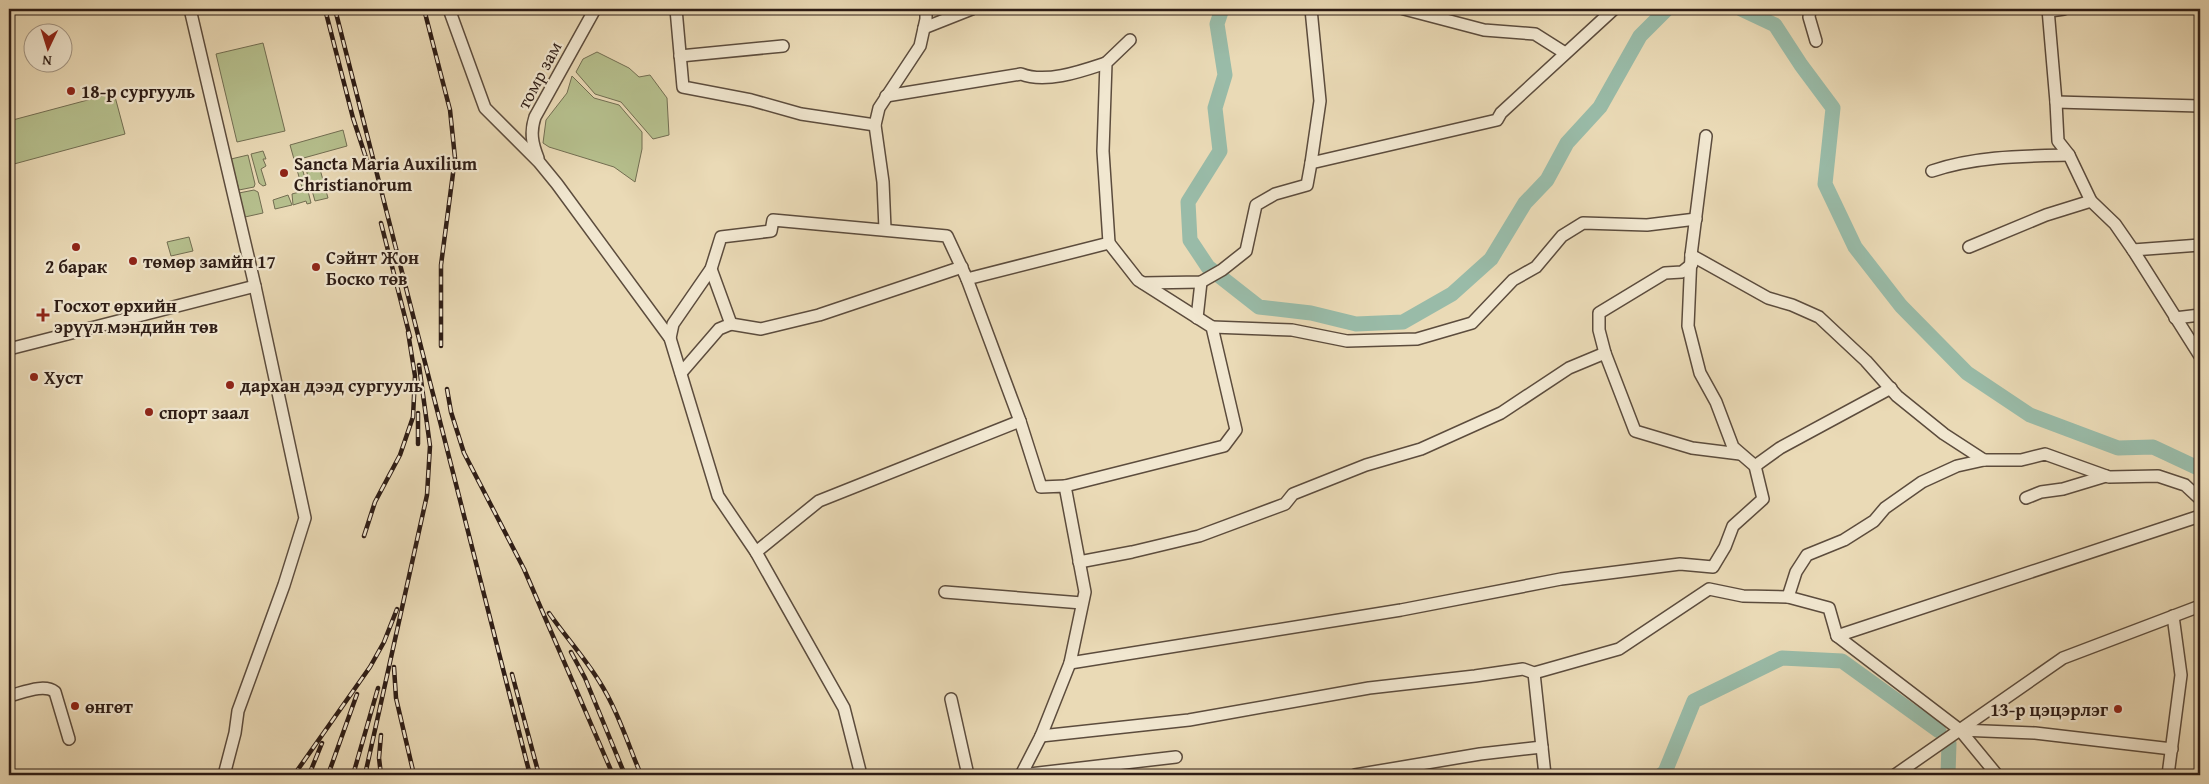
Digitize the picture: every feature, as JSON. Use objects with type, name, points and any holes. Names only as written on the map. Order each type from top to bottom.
[{"type":"street","points":[[190,9],[255,286],[305,518],[284,585],[238,711],[235,733],[224,775]]},
{"type":"street","points":[[449,9],[485,108],[539,162],[557,184],[670,338],[718,496],[756,552],[844,708],[861,775]]},
{"type":"street","name":"томр зам","points":[[539,162],[532,143],[532,129],[535,117],[595,9]]},
{"type":"street","points":[[676,9],[684,87],[751,100],[801,114],[875,125]]},
{"type":"street","points":[[885,228],[883,182],[875,125],[879,108],[920,46],[926,9]]},
{"type":"street","points":[[924,28],[972,9]]},
{"type":"street","points":[[1143,284],[1201,282],[1222,270],[1246,251],[1256,205],[1276,194],[1306,184],[1320,101],[1311,9]]},
{"type":"street","points":[[1404,9],[1484,30],[1535,34],[1565,53]]},
{"type":"street","points":[[1311,163],[1497,120],[1501,113],[1614,9]]},
{"type":"street","points":[[1810,9],[1809,17],[1816,41]]},
{"type":"street","points":[[2064,9],[2049,10],[2058,141],[2069,155],[2091,201],[2115,224],[2200,356]]},
{"type":"street","points":[[886,96],[1021,74],[1028,77],[1066,76],[1106,63],[1130,40]]},
{"type":"street","points":[[680,56],[783,46]]},
{"type":"street","points":[[1106,63],[1103,151],[1109,243],[1138,280],[1212,327],[1292,330],[1347,341],[1416,339],[1472,323],[1513,280],[1536,267],[1562,236],[1583,223],[1647,225],[1696,219]]},
{"type":"street","points":[[2056,102],[2200,106]]},
{"type":"street","points":[[1070,663],[1400,610],[1561,579],[1680,564],[1713,567],[1725,547],[1733,526],[1763,499],[1755,466],[1732,447],[1716,402],[1700,373],[1688,326],[1692,259],[1706,136]]},
{"type":"street","points":[[1932,171],[1952,164],[2017,157],[2069,155]]},
{"type":"street","points":[[1968,247],[2046,215],[2091,201]]},
{"type":"street","points":[[670,338],[673,324],[711,269],[721,237],[771,231],[773,220],[885,228],[947,236],[967,278],[1020,421],[1041,487],[1065,486],[1224,446],[1236,430],[1212,327]]},
{"type":"street","points":[[967,278],[1109,243]]},
{"type":"street","points":[[2133,250],[2200,245]]},
{"type":"street","points":[[1692,259],[1682,272],[1665,273],[1598,313],[1605,353],[1635,431],[1692,448],[1740,454]]},
{"type":"street","points":[[1692,259],[1768,298],[1792,305],[1819,317],[1897,396],[1944,434],[1984,460]]},
{"type":"street","points":[[681,373],[720,330],[732,324],[761,329],[819,315],[962,267]]},
{"type":"street","points":[[711,269],[732,324]]},
{"type":"street","points":[[1197,318],[1201,282]]},
{"type":"street","points":[[9,349],[255,286]]},
{"type":"street","points":[[2175,318],[2200,316]]},
{"type":"street","points":[[1079,562],[1199,536],[1284,504],[1293,494],[1366,465],[1421,449],[1501,413],[1568,368],[1605,353]]},
{"type":"street","points":[[1755,466],[1780,448],[1891,388]]},
{"type":"street","points":[[756,552],[819,501],[1020,421]]},
{"type":"street","points":[[1788,597],[1796,572],[1807,555],[1844,540],[1874,521],[1885,508],[1922,482],[1957,466],[1984,460],[2021,460],[2045,454],[2106,476]]},
{"type":"street","points":[[2026,498],[2041,492],[2063,489],[2106,476],[2158,476],[2185,485],[2200,499]]},
{"type":"street","points":[[1021,775],[1041,736],[1070,663],[1085,592],[1065,486]]},
{"type":"street","points":[[1837,636],[2200,516]]},
{"type":"street","points":[[1041,736],[1189,720],[1369,688],[1475,676],[1523,668],[1534,673],[1619,649],[1709,589],[1743,596],[1788,597],[1829,608],[1837,636],[1960,730],[1997,775]]},
{"type":"street","points":[[945,592],[1082,603]]},
{"type":"street","points":[[1895,775],[2063,658],[2200,606]]},
{"type":"street","points":[[2168,775],[2181,674],[2173,616]]},
{"type":"street","points":[[1534,673],[1545,775]]},
{"type":"street","points":[[9,696],[42,688],[51,689],[55,692],[69,739]]},
{"type":"street","points":[[951,699],[968,775]]},
{"type":"street","points":[[1960,730],[2036,733],[2172,748]]},
{"type":"street","points":[[1355,775],[1480,754],[1542,747]]},
{"type":"street","points":[[1021,775],[1176,757]]},
{"type":"green space","points":[[263,43],[285,131],[237,142],[216,54]]},
{"type":"green space","points":[[597,52],[629,68],[639,77],[650,75],[667,98],[669,135],[653,139],[621,102],[595,94],[576,72],[583,59]]},
{"type":"green space","points":[[572,76],[594,98],[619,105],[642,132],[642,149],[635,182],[614,167],[549,147],[543,143],[546,120],[567,93]]},
{"type":"green space","points":[[114,93],[125,134],[14,164],[9,143],[9,121]]},
{"type":"green space","points":[[343,130],[347,146],[300,159],[311,203],[307,204],[306,201],[293,205],[292,194],[303,191],[290,145]]},
{"type":"green space","points":[[263,151],[266,159],[263,159],[266,166],[261,169],[266,185],[263,186],[259,183],[251,154]]},
{"type":"green space","points":[[248,155],[255,184],[254,187],[239,190],[231,159]]},
{"type":"green space","points":[[318,162],[328,198],[315,201],[305,166]]},
{"type":"green space","points":[[254,190],[258,192],[263,213],[245,217],[239,193]]},
{"type":"green space","points":[[288,195],[292,205],[275,209],[273,200]]},
{"type":"green space","points":[[189,237],[193,251],[171,256],[167,242]]},
{"type":"waterway","points":[[1222,9],[1217,24],[1225,75],[1215,108],[1220,151],[1188,202],[1190,240],[1208,267],[1259,307],[1311,313],[1356,324],[1403,322],[1452,294],[1491,259],[1525,203],[1547,180],[1567,143],[1600,107],[1640,36],[1667,9]]},
{"type":"waterway","points":[[1741,9],[1775,25],[1801,65],[1833,108],[1825,184],[1855,247],[1901,306],[1967,373],[2030,415],[2118,448],[2153,447],[2200,469]]},
{"type":"waterway","points":[[1661,775],[1665,772],[1694,701],[1782,658],[1842,661],[1939,731]]},
{"type":"waterway","points":[[1948,775],[1949,743]]},
{"type":"railway","points":[[325,9],[353,118],[369,167]]},
{"type":"railway","points":[[335,9],[530,775]]},
{"type":"railway","points":[[424,9],[450,110],[455,158],[441,265],[441,346]]},
{"type":"railway","points":[[381,223],[410,337]]},
{"type":"railway","points":[[364,536],[375,502],[400,455],[413,417],[415,376],[408,332]]},
{"type":"railway","points":[[365,775],[427,495],[430,446],[419,365]]},
{"type":"railway","points":[[447,389],[451,412],[464,453],[524,569],[613,775]]},
{"type":"railway","points":[[418,413],[418,444]]},
{"type":"railway","points":[[294,775],[370,667],[384,642],[397,609]]},
{"type":"railway","points":[[549,613],[599,681],[617,715],[641,775]]},
{"type":"railway","points":[[571,652],[585,678],[625,775]]},
{"type":"railway","points":[[394,667],[396,698],[414,775]]},
{"type":"railway","points":[[512,674],[539,775]]},
{"type":"railway","points":[[353,775],[378,688]]},
{"type":"railway","points":[[328,775],[357,694]]},
{"type":"railway","points":[[381,735],[379,758],[381,775]]},
{"type":"railway","points":[[309,775],[322,743]]},
{"type":"place","name":"18-р сургууль","points":[[71,91]]},
{"type":"place","name":"Sancta Maria Auxilium Christianorum","points":[[284,173]]},
{"type":"place","name":"2 барак","points":[[76,247]]},
{"type":"place","name":"төмөр замйн 17","points":[[133,261]]},
{"type":"place","name":"Сэйнт Жон Боско төв","points":[[316,267]]},
{"type":"place","name":"Госхот өрхийн эрүүл мэндийн төв","points":[[43,315]]},
{"type":"place","name":"Хуст","points":[[34,377]]},
{"type":"place","name":"дархан дээд сургууль","points":[[230,385]]},
{"type":"place","name":"спорт заал","points":[[149,412]]},
{"type":"place","name":"өнгөт","points":[[75,706]]},
{"type":"place","name":"13-р цэцэрлэг","points":[[2118,709]]}]
